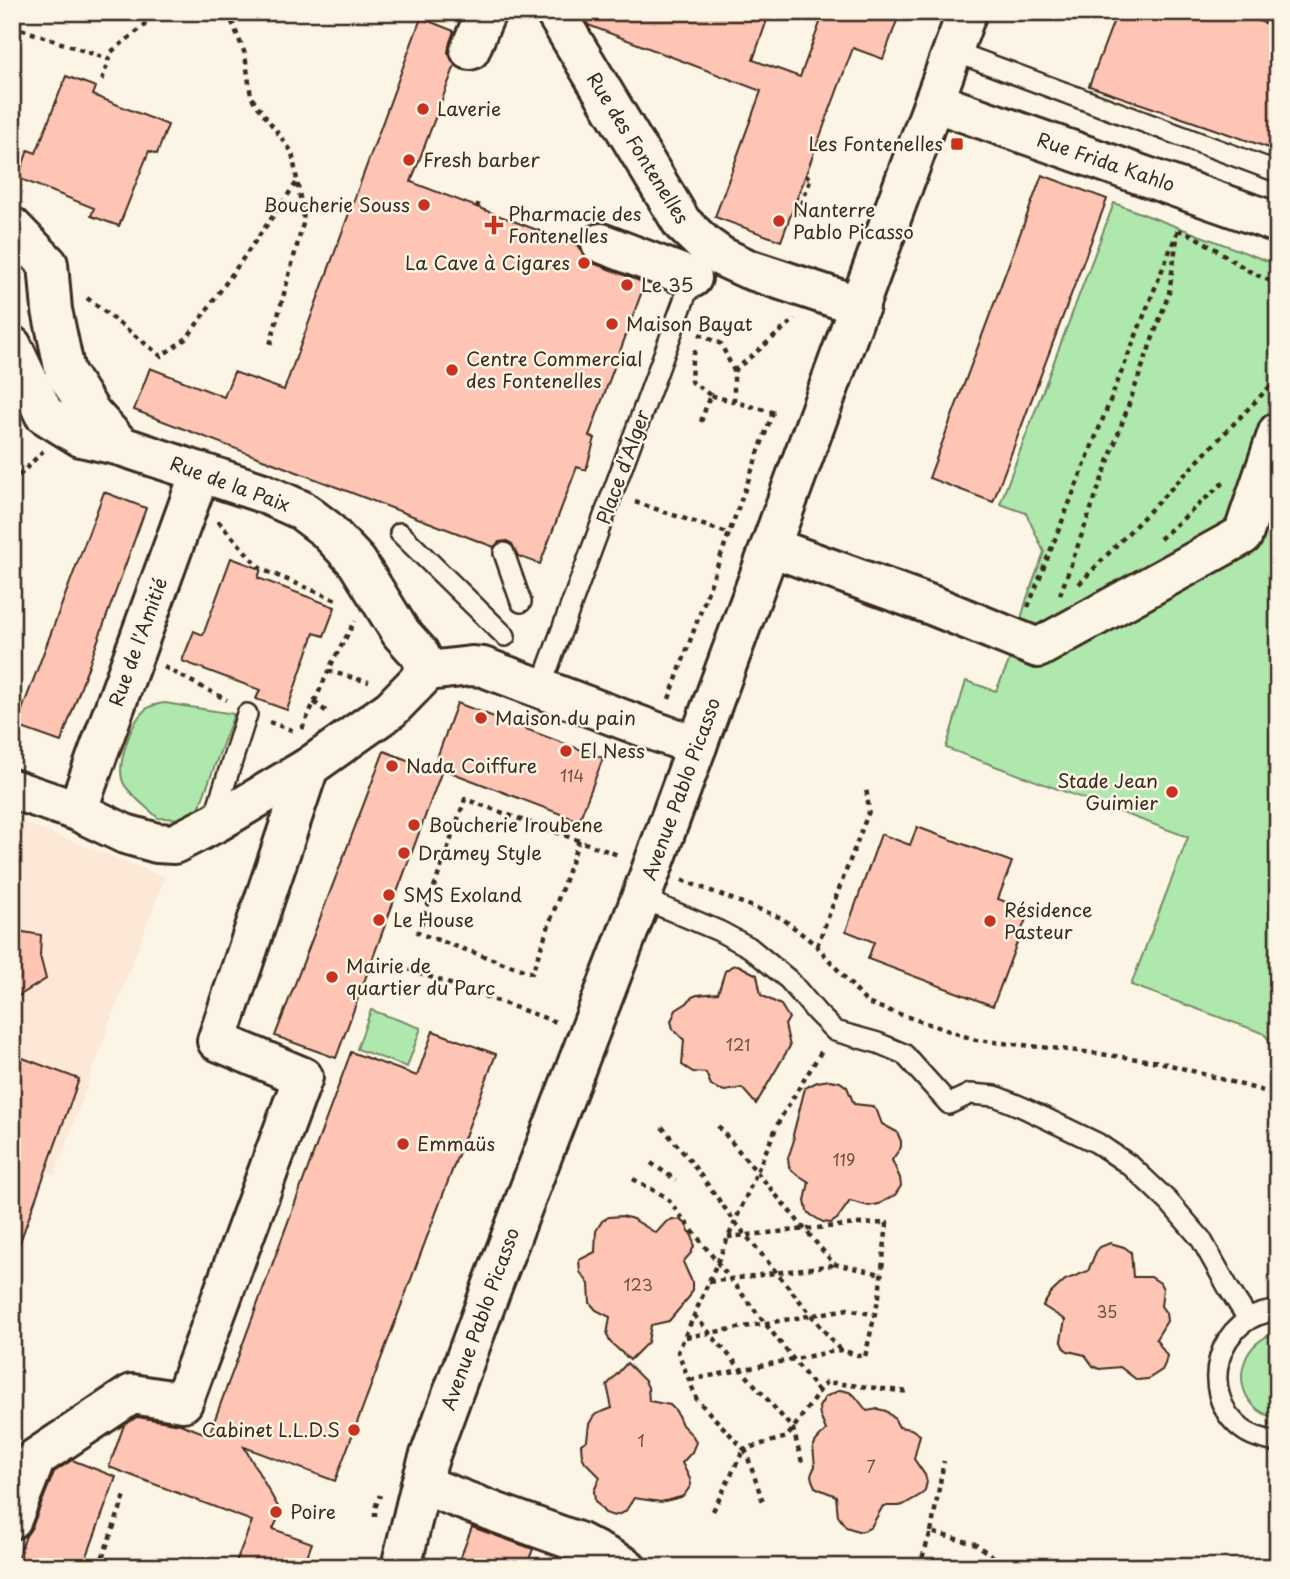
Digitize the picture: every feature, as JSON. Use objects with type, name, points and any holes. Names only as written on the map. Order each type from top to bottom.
[{"type":"street","points":[[470,50],[486,12]]},
{"type":"street","name":"Rue des Fontenelles","points":[[555,12],[682,223],[698,262],[722,257],[748,269],[860,306]]},
{"type":"street","name":"Avenue Pablo Picasso","points":[[401,1567],[429,1455],[641,898],[967,12]]},
{"type":"street","name":"Rue Frida Kahlo","points":[[934,102],[1278,223]]},
{"type":"street","name":"Rue de la Paix","points":[[12,228],[48,264],[52,310],[65,372],[91,413],[121,446]]},
{"type":"street","points":[[601,243],[698,262]]},
{"type":"street","name":"Rue de la Paix","points":[[12,346],[44,414],[81,437],[121,446],[195,486],[263,494],[301,510],[326,529],[357,562],[401,633],[419,653],[428,671]]},
{"type":"street","points":[[771,547],[934,606],[1038,648],[1243,535],[1278,432]]},
{"type":"street","name":"Rue de l'Amitié","points":[[78,811],[195,486]]},
{"type":"street","points":[[12,789],[78,811],[125,834],[157,843],[174,844],[309,767],[391,709],[428,671],[471,666],[483,667],[697,746]]},
{"type":"street","points":[[12,1519],[36,1458],[66,1437],[132,1394],[183,1402],[303,1077],[217,1041],[309,767]]},
{"type":"street","points":[[421,1484],[579,1542],[626,1567]]},
{"type":"lane","points":[[953,51],[1278,172]]},
{"type":"lane","name":"Place d'Alger","points":[[540,689],[698,262]]},
{"type":"lane","points":[[400,533],[505,636]]},
{"type":"lane","points":[[504,553],[520,602]]},
{"type":"lane","points":[[211,825],[247,714]]},
{"type":"lane","points":[[641,898],[719,931],[749,947],[789,980],[835,1031],[878,1043],[904,1054],[949,1104],[970,1094],[995,1096],[1097,1143],[1131,1166],[1169,1202],[1201,1239],[1248,1319]]},
{"type":"lane","points":[[1278,1311],[1269,1311],[1248,1319],[1232,1333],[1221,1351],[1216,1373],[1219,1394],[1228,1413],[1242,1429],[1261,1439],[1278,1442]]},
{"type":"path","points":[[102,80],[111,52],[144,26],[151,12]]},
{"type":"path","points":[[228,12],[245,54],[251,97],[292,152],[304,220],[270,345]]},
{"type":"path","points":[[12,26],[108,59]]},
{"type":"path","points":[[797,214],[811,178],[806,176]]},
{"type":"path","points":[[84,296],[161,356],[187,338],[297,182]]},
{"type":"path","points":[[1020,640],[1178,230],[1190,192]]},
{"type":"path","points":[[477,208],[479,201]]},
{"type":"path","points":[[1178,230],[1192,235],[1262,279],[1278,283]]},
{"type":"path","points":[[1020,640],[1056,607],[1169,293],[1178,230]]},
{"type":"path","points":[[734,371],[794,321],[808,288]]},
{"type":"path","points":[[676,323],[721,344],[734,371],[734,402]]},
{"type":"path","points":[[696,348],[691,381],[710,395],[783,415]]},
{"type":"path","points":[[1075,587],[1278,378]]},
{"type":"path","points":[[701,422],[710,395]]},
{"type":"path","points":[[668,700],[773,412]]},
{"type":"path","points":[[12,483],[30,465]]},
{"type":"path","points":[[195,486],[215,517],[261,569],[340,601]]},
{"type":"path","points":[[614,491],[669,514],[771,547]]},
{"type":"path","points":[[134,652],[221,696],[247,714],[301,734],[303,724],[328,671],[361,611]]},
{"type":"path","points":[[328,671],[370,682]]},
{"type":"path","points":[[817,946],[869,811],[866,788]]},
{"type":"path","points":[[579,841],[532,973],[418,933],[465,799],[618,855]]},
{"type":"path","points":[[678,879],[782,918],[817,946],[867,1003],[976,1040],[1160,1062],[1278,1095]]},
{"type":"path","points":[[400,966],[556,1021]]},
{"type":"path","points":[[763,1502],[744,1449],[698,1400],[678,1352],[780,1119],[835,1031]]},
{"type":"path","points":[[718,1126],[834,1264]]},
{"type":"path","points":[[662,1127],[735,1222],[840,1350]]},
{"type":"path","points":[[651,1163],[676,1180]]},
{"type":"path","points":[[633,1179],[667,1197],[819,1393]]},
{"type":"path","points":[[690,1380],[840,1350],[865,1357],[880,1296],[887,1223],[728,1237]]},
{"type":"path","points":[[709,1282],[834,1264],[882,1274]]},
{"type":"path","points":[[685,1337],[848,1309],[875,1315]]},
{"type":"path","points":[[694,1315],[793,1429],[803,1466]]},
{"type":"path","points":[[713,1511],[744,1449],[787,1437],[826,1382],[909,1392]]},
{"type":"path","points":[[919,1567],[932,1532],[944,1461]]},
{"type":"path","points":[[99,1567],[126,1493]]},
{"type":"path","points":[[932,1532],[975,1544],[1008,1567]]},
{"type":"shaded area","points":[[12,818],[165,877],[55,1175],[12,1157]]},
{"type":"green space","points":[[1114,203],[1278,265],[1278,1050],[1263,1033],[1131,985],[1188,837],[946,748],[966,681],[996,691],[1008,664],[1027,598],[1044,552],[1026,513],[1000,504]]},
{"type":"green space","points":[[165,703],[234,714],[195,819],[158,818],[126,787],[121,775],[126,744],[135,724],[147,708]]},
{"type":"green space","points":[[371,1010],[421,1028],[407,1067],[357,1049]]},
{"type":"green space","points":[[1278,1333],[1278,1419],[1254,1406],[1247,1396],[1242,1374],[1249,1352],[1266,1337]]},
{"type":"building","points":[[581,12],[755,12],[768,17],[753,60],[800,77],[824,12],[900,12],[883,59],[853,48],[781,241],[715,217],[761,91],[588,25]]},
{"type":"building","points":[[1117,12],[1235,12],[1278,28],[1278,151],[1089,86]]},
{"type":"building","name":"Centre Commercial des Fontenelles","points":[[421,18],[454,31],[448,52],[455,65],[411,182],[579,246],[584,256],[593,263],[645,283],[589,436],[595,438],[586,470],[577,467],[540,564],[518,556],[512,544],[507,541],[499,542],[494,547],[134,410],[150,368],[224,397],[234,372],[284,390]]},
{"type":"building","points":[[66,76],[96,87],[93,95],[168,125],[157,154],[149,151],[119,226],[91,216],[94,208],[18,178],[28,150],[36,153]]},
{"type":"building","points":[[1042,175],[1107,199],[993,502],[929,478]]},
{"type":"building","points":[[104,492],[146,508],[61,742],[16,726]]},
{"type":"building","points":[[231,558],[261,569],[258,578],[335,607],[324,636],[314,633],[287,710],[256,699],[260,690],[182,661],[194,631],[203,635]]},
{"type":"building","points":[[457,703],[603,758],[579,821],[434,766]]},
{"type":"building","points":[[384,751],[441,773],[336,1058],[275,1036]]},
{"type":"building","name":"Résidence Pasteur","points":[[917,827],[1012,862],[998,899],[1029,911],[993,1006],[868,959],[874,942],[846,931],[881,834],[910,845]]},
{"type":"building","points":[[12,930],[41,935],[40,956],[46,979],[12,1000]]},
{"type":"building","points":[[738,965],[757,975],[761,995],[781,1005],[789,1018],[785,1025],[790,1046],[756,1104],[742,1088],[725,1091],[718,1089],[711,1085],[706,1073],[693,1072],[682,1065],[684,1040],[673,1029],[671,1021],[676,1010],[692,997],[718,993],[725,971]]},
{"type":"building","points":[[433,1031],[496,1054],[335,1481],[244,1447],[281,1512],[273,1529],[312,1543],[303,1567],[234,1567],[252,1521],[109,1467],[124,1425],[137,1417],[180,1424],[209,1435],[351,1052],[417,1076]]},
{"type":"building","points":[[12,1054],[79,1079],[16,1253],[12,1253]]},
{"type":"building","points":[[830,1080],[847,1087],[854,1104],[872,1106],[882,1124],[897,1132],[901,1141],[901,1147],[892,1160],[901,1186],[895,1195],[869,1206],[850,1201],[831,1223],[823,1222],[807,1211],[805,1201],[809,1182],[789,1167],[788,1158],[805,1088]]},
{"type":"building","points":[[609,1217],[633,1219],[656,1233],[666,1222],[672,1219],[680,1220],[685,1223],[694,1246],[683,1262],[692,1282],[690,1296],[669,1321],[651,1325],[648,1342],[630,1360],[610,1342],[607,1335],[610,1317],[596,1310],[590,1303],[589,1284],[580,1272],[579,1260],[595,1252],[596,1231],[602,1221]]},
{"type":"building","points":[[1110,1243],[1131,1252],[1133,1277],[1151,1277],[1160,1283],[1163,1289],[1161,1306],[1167,1321],[1156,1339],[1167,1356],[1162,1370],[1148,1379],[1137,1380],[1120,1367],[1099,1369],[1093,1366],[1085,1355],[1065,1349],[1061,1340],[1065,1320],[1043,1306],[1051,1293],[1065,1280],[1088,1271],[1096,1252]]},
{"type":"building","points":[[627,1363],[645,1381],[649,1401],[670,1405],[696,1442],[692,1452],[682,1463],[691,1485],[685,1494],[661,1502],[634,1498],[625,1512],[614,1516],[605,1513],[595,1501],[594,1491],[600,1477],[585,1462],[581,1444],[587,1440],[589,1424],[593,1417],[612,1408],[607,1385]]},
{"type":"building","points":[[840,1390],[855,1396],[867,1411],[886,1411],[899,1427],[911,1429],[920,1435],[914,1459],[925,1475],[925,1490],[903,1505],[883,1506],[871,1527],[864,1531],[846,1527],[838,1516],[836,1496],[815,1487],[811,1475],[815,1466],[813,1447],[826,1430],[819,1407],[825,1397]]},
{"type":"building","points":[[72,1460],[116,1477],[83,1567],[14,1567],[54,1472]]},
{"type":"building","points":[[472,1527],[533,1549],[526,1567],[457,1567]]},
{"type":"place","name":"Laverie","points":[[423,109]]},
{"type":"place","name":"Les Fontenelles","points":[[957,144]]},
{"type":"place","name":"Fresh barber","points":[[409,160]]},
{"type":"place","name":"Boucherie Souss","points":[[424,205]]},
{"type":"place","name":"Nanterre Pablo Picasso","points":[[779,221]]},
{"type":"place","name":"Pharmacie des Fontenelles","points":[[494,225]]},
{"type":"place","name":"La Cave à Cigares","points":[[584,263]]},
{"type":"place","name":"Le 35","points":[[627,285]]},
{"type":"place","name":"Maison Bayat","points":[[612,324]]},
{"type":"place","name":"Centre Commercial des Fontenelles","points":[[452,370]]},
{"type":"place","name":"Maison du pain","points":[[481,718]]},
{"type":"place","name":"El Ness","points":[[566,751]]},
{"type":"place","name":"Nada Coiffure","points":[[392,766]]},
{"type":"place","name":"Stade Jean Guimier","points":[[1172,792]]},
{"type":"place","name":"Boucherie Iroubene","points":[[414,825]]},
{"type":"place","name":"Dramey Style","points":[[404,853]]},
{"type":"place","name":"SMS Exoland","points":[[389,895]]},
{"type":"place","name":"Le House","points":[[379,920]]},
{"type":"place","name":"Résidence Pasteur","points":[[990,921]]},
{"type":"place","name":"Mairie de quartier du Parc","points":[[332,977]]},
{"type":"place","name":"Emmaüs","points":[[403,1144]]},
{"type":"place","name":"Cabinet L.L.D.S","points":[[354,1430]]},
{"type":"place","name":"Poire","points":[[276,1512]]}]
